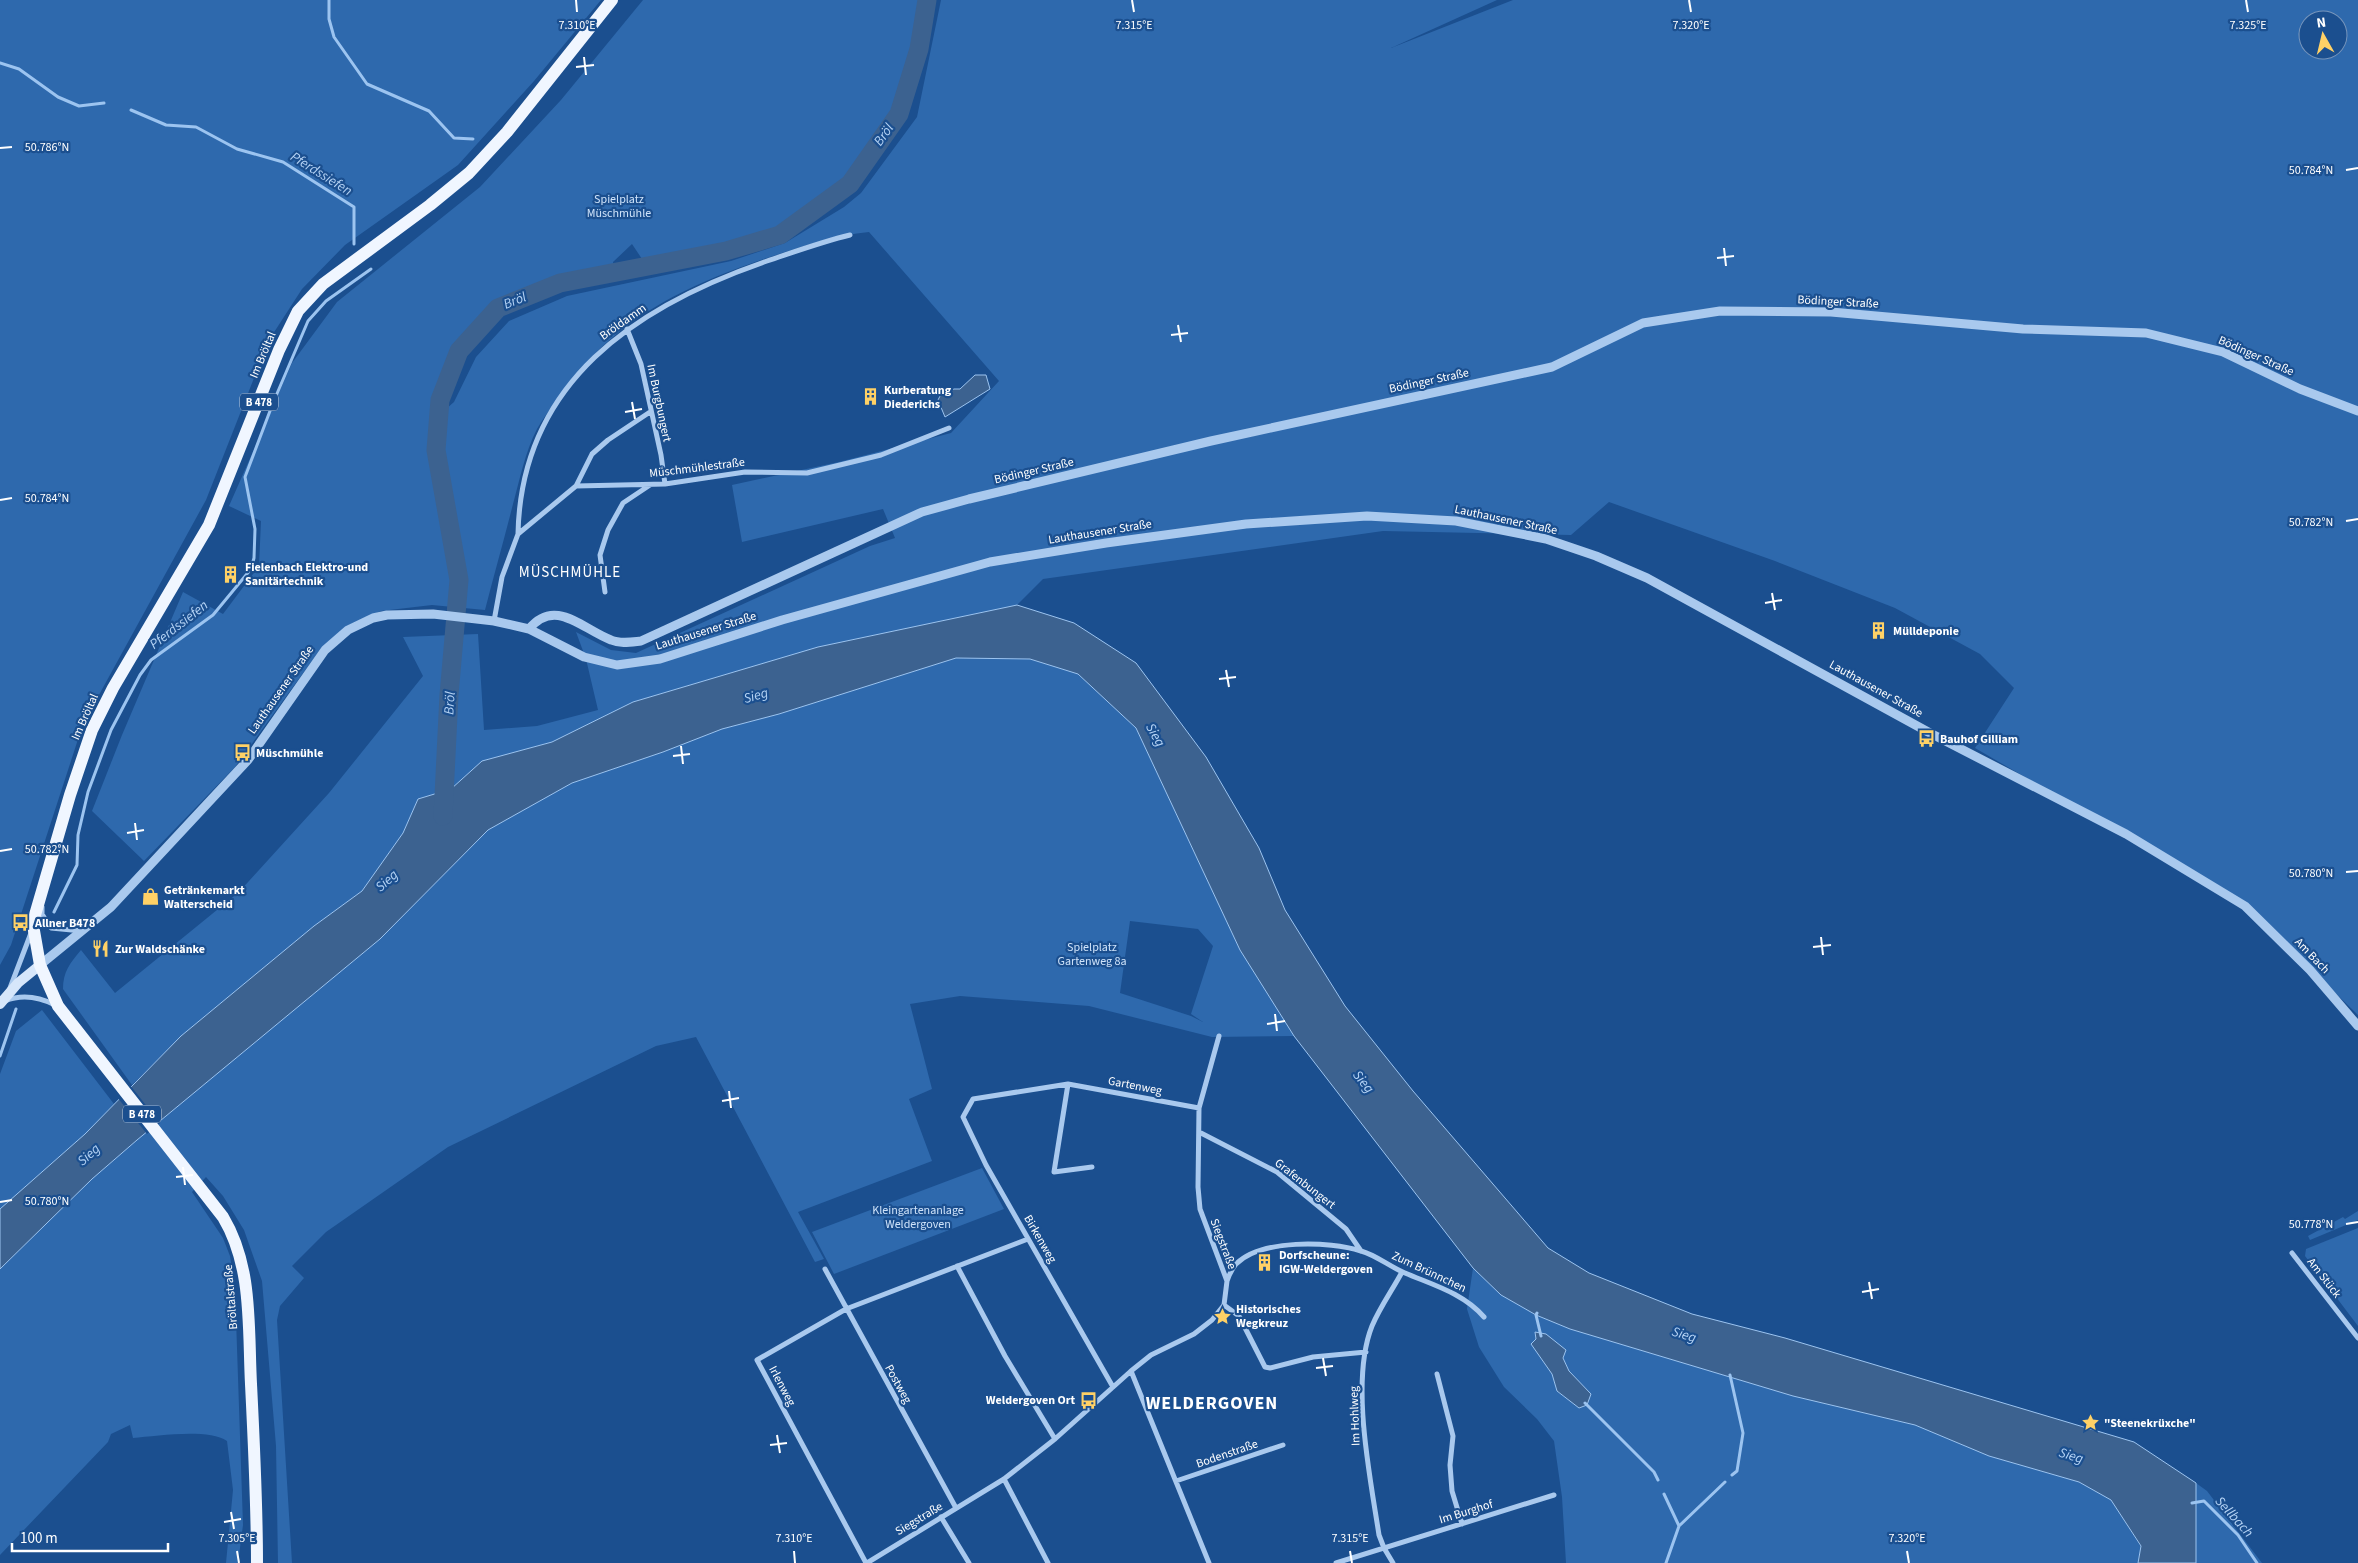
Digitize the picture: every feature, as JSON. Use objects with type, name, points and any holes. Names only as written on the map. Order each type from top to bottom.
[{"type":"main road","name":"Im Bröltal","points":[[71,1025],[58,1006],[40,964],[33,925],[70,795],[92,730],[113,688],[209,525],[279,350],[298,311],[323,284],[430,205],[469,173],[507,132],[612,0]]},
{"type":"main road","points":[[2,1000],[40,964]]},
{"type":"main road","name":"Bröltalstraße","points":[[71,1025],[212,1202],[234,1235],[245,1274],[254,1449],[257,1563]]},
{"type":"street","name":"Bröldamm","points":[[518,534],[518,514],[527,472],[541,428],[566,391],[597,352],[627,329],[679,297],[730,274],[826,241],[850,235]]},
{"type":"street","name":"Bödinger Straße","points":[[529,629],[536,620],[548,615],[560,615],[612,640],[627,643],[641,641],[922,512],[969,499],[1201,444],[1552,366],[1643,323],[1720,311],[1831,312],[2023,329],[2146,333],[2223,352],[2300,389],[2358,411]]},
{"type":"street","name":"Im Burgbungert","points":[[627,329],[641,364],[650,412],[661,455],[665,484]]},
{"type":"street","points":[[489,620],[518,534],[576,486],[592,454],[650,412]]},
{"type":"street","name":"Müschmühlestraße","points":[[576,486],[612,483],[665,484],[745,472],[807,473],[881,455],[949,428]]},
{"type":"street","points":[[605,592],[600,555],[608,530],[623,503],[651,485]]},
{"type":"street","name":"Lauthausener Straße","points":[[40,964],[111,907],[248,760],[325,650],[348,630],[373,618],[387,615],[433,614],[489,620],[529,629],[584,657],[617,665],[660,659],[782,620],[990,562],[1106,543],[1246,524],[1368,516],[1456,521],[1546,539],[1596,556],[1648,578],[1930,733],[2126,834],[2245,906]]},
{"type":"street","name":"Im Bröltal","points":[[41,897],[42,914],[51,928],[82,931]]},
{"type":"street","name":"Am Bach","points":[[2245,906],[2310,970],[2358,1026]]},
{"type":"street","points":[[2,1000],[33,925]]},
{"type":"street","points":[[2,1000],[25,996],[42,999],[58,1006]]},
{"type":"street","name":"Siegstraße","points":[[866,1563],[1004,1480],[1055,1439],[1151,1355],[1194,1334],[1212,1320],[1224,1305],[1226,1281],[1200,1209],[1197,1164],[1200,1132],[1199,1108],[1220,1036]]},
{"type":"street","points":[[1068,1084],[1054,1172],[1092,1167]]},
{"type":"street","name":"Gartenweg","points":[[974,1099],[1068,1084],[1199,1108]]},
{"type":"street","name":"Birkenweg","points":[[974,1099],[963,1117],[986,1165],[1113,1387]]},
{"type":"street","name":"Grafenbungert","points":[[1200,1132],[1278,1172],[1346,1229],[1361,1251]]},
{"type":"street","name":"Irlenweg","points":[[866,1563],[757,1360],[846,1309],[1028,1240]]},
{"type":"street","name":"Zum Brünnchen","points":[[1226,1281],[1235,1266],[1242,1260],[1264,1250],[1294,1243],[1361,1251],[1402,1272],[1462,1298],[1473,1304],[1484,1317]]},
{"type":"street","name":"Am Stück","points":[[2292,1253],[2358,1338]]},
{"type":"street","points":[[957,1266],[1005,1356],[1055,1439]]},
{"type":"street","name":"Postweg","points":[[825,1269],[956,1508]]},
{"type":"street","name":"Im Hohlweg","points":[[1393,1563],[1379,1535],[1364,1436],[1364,1370],[1372,1326],[1402,1272]]},
{"type":"street","points":[[1224,1305],[1240,1316],[1265,1367],[1270,1368],[1313,1357],[1366,1352]]},
{"type":"street","points":[[1131,1371],[1209,1563]]},
{"type":"street","points":[[1437,1374],[1454,1436],[1450,1465],[1452,1492],[1462,1524]]},
{"type":"street","name":"Bodenstraße","points":[[1176,1481],[1283,1445]]},
{"type":"street","points":[[1004,1480],[1048,1563]]},
{"type":"street","name":"Im Burghof","points":[[1336,1563],[1554,1496]]},
{"type":"street","points":[[941,1517],[968,1563]]},
{"type":"green space","points":[[0,0],[601,0],[534,81],[458,165],[345,245],[302,289],[269,340],[206,500],[83,724],[11,945],[0,965]]},
{"type":"green space","name":"Spielplatz Müschmühle","points":[[643,0],[920,0],[912,50],[895,112],[849,180],[780,231],[723,246],[644,262],[632,244],[613,262],[614,268],[561,278],[496,306],[454,348],[435,399],[431,422],[454,402],[476,357],[509,321],[567,296],[731,261],[785,243],[844,207],[861,193],[917,117],[941,0],[1497,0],[1391,48],[1513,0],[2358,0],[2358,1015],[2245,905],[1975,748],[2014,688],[1980,654],[1895,608],[1775,561],[1609,502],[1571,535],[1383,531],[1043,579],[1017,605],[818,647],[633,702],[552,742],[482,761],[451,789],[418,799],[403,833],[362,891],[314,926],[181,1036],[132,1085],[63,989],[64,978],[70,964],[81,950],[115,993],[239,892],[329,793],[423,676],[403,637],[478,634],[484,730],[537,726],[598,710],[586,659],[576,632],[611,650],[636,653],[870,546],[895,538],[883,509],[742,542],[732,485],[839,462],[951,433],[999,381],[869,232],[830,239],[767,258],[704,282],[675,296],[647,312],[598,351],[575,376],[539,426],[523,466],[485,610],[432,605],[381,611],[349,625],[322,647],[235,767],[144,861],[92,811],[183,592],[223,614],[259,566],[261,521],[229,506],[292,363],[337,302],[480,187],[561,100]]},
{"type":"green space","name":"Spielplatz Gartenweg 8a","points":[[956,658],[1030,659],[1078,674],[1136,728],[1240,950],[1294,1036],[1212,1037],[1089,1006],[960,996],[910,1004],[932,1089],[909,1099],[932,1161],[798,1212],[824,1259],[815,1262],[696,1037],[656,1046],[448,1147],[326,1232],[292,1266],[304,1278],[280,1306],[277,1320],[292,1563],[278,1563],[276,1446],[262,1281],[244,1230],[223,1196],[206,1177],[192,1192],[223,1238],[230,1256],[235,1289],[243,1525],[238,1563],[226,1563],[233,1490],[227,1441],[218,1437],[195,1434],[133,1438],[130,1425],[111,1434],[108,1442],[0,1555],[0,1269],[92,1179],[380,939],[488,830],[572,783],[663,752],[722,729],[779,714]],"holes":[[[1130,921],[1198,929],[1213,946],[1191,1014],[1203,1022],[1191,1016],[1120,993]]]},
{"type":"green space","points":[[42,1010],[114,1104],[85,1134],[0,1209],[0,1074],[16,1031]]},
{"type":"green space","name":"Kleingartenanlage Weldergoven","points":[[982,1168],[1004,1209],[834,1274],[812,1232]]},
{"type":"green space","points":[[2358,1211],[2358,1220],[2310,1240],[2308,1236]]},
{"type":"green space","points":[[2358,1228],[2358,1326],[2305,1256],[2306,1249]]},
{"type":"green space","points":[[1473,1268],[1501,1295],[1536,1315],[1570,1329],[1793,1396],[1915,1425],[1989,1456],[2079,1482],[2111,1500],[2141,1547],[2138,1563],[1566,1563],[1562,1497],[1554,1441],[1537,1419],[1504,1387],[1479,1347],[1467,1309]],"holes":[[[1536,1339],[1563,1358],[1569,1371],[1591,1394],[1579,1408],[1557,1391],[1552,1374],[1531,1344]]]},
{"type":"green space","points":[[2196,1483],[2207,1491],[2262,1563],[2196,1563]]},
{"type":"water","points":[[975,375],[986,375],[990,389],[945,417],[938,400],[941,394],[954,389],[960,389]]},
{"type":"water","name":"Sieg","points":[[1017,605],[1074,623],[1136,663],[1206,757],[1259,848],[1285,910],[1345,1006],[1413,1091],[1548,1248],[1589,1273],[1692,1314],[1785,1338],[2134,1442],[2196,1483],[2196,1563],[2138,1563],[2141,1546],[2111,1500],[2079,1482],[1989,1456],[1915,1425],[1793,1396],[1570,1329],[1536,1315],[1501,1295],[1473,1268],[1294,1036],[1240,950],[1136,728],[1078,674],[1030,659],[956,658],[779,714],[722,729],[663,752],[572,783],[488,830],[380,939],[92,1179],[0,1269],[0,1209],[85,1134],[181,1036],[314,926],[362,891],[403,833],[418,799],[451,789],[482,761],[552,742],[633,702],[818,647]]},
{"type":"water","points":[[1535,1332],[1546,1334],[1566,1350],[1563,1358],[1569,1371],[1591,1394],[1587,1405],[1579,1408],[1557,1391],[1552,1374],[1531,1344],[1536,1339]]},
{"type":"pier","points":[[130,1085],[160,1123],[147,1134],[117,1097]]},
{"type":"waterway","points":[[329,0],[329,19],[334,37],[367,84],[429,111],[454,138],[473,139]]},
{"type":"waterway","name":"Bröl","points":[[443,816],[449,695],[459,580],[436,450],[440,400],[459,351],[498,308],[560,283],[726,251],[780,235],[850,184],[899,114],[919,49],[927,0]]},
{"type":"waterway","name":"Pferdssiefen","points":[[0,63],[19,69],[58,97],[79,106],[104,103]]},
{"type":"waterway","name":"Pferdssiefen","points":[[131,110],[166,125],[196,127],[237,149],[283,162],[354,207],[354,244]]},
{"type":"waterway","name":"Pferdssiefen","points":[[54,912],[77,865],[78,835],[88,792],[111,730],[140,675],[151,660],[213,615],[251,569],[254,558],[255,529],[245,477],[273,403],[308,321],[326,301],[371,269]]},
{"type":"waterway","name":"Pferdssiefen","points":[[0,1056],[16,1009]]},
{"type":"waterway","points":[[1537,1313],[1541,1336]]},
{"type":"waterway","points":[[1730,1375],[1743,1433],[1737,1471],[1732,1475]]},
{"type":"waterway","points":[[1585,1403],[1654,1472],[1658,1480]]},
{"type":"waterway","points":[[1679,1526],[1725,1482]]},
{"type":"waterway","points":[[1664,1494],[1679,1526],[1666,1563]]},
{"type":"waterway","name":"Sellbach","points":[[2192,1503],[2204,1501],[2238,1535],[2257,1563]]},
{"type":"place","name":"Kurberatung Diederichs","points":[[870,397]]},
{"type":"place","name":"Fielenbach Elektro-und Sanitärtechnik","points":[[231,574]]},
{"type":"place","name":"Mülldeponie","points":[[1879,631]]},
{"type":"place","name":"Bauhof Gilliam","points":[[1926,739]]},
{"type":"place","name":"Müschmühle","points":[[242,753]]},
{"type":"place","name":"Getränkemarkt Walterscheid","points":[[150,897]]},
{"type":"place","name":"Allner B478","points":[[21,923]]},
{"type":"place","name":"Zur Waldschänke","points":[[101,949]]},
{"type":"place","name":"Dorfscheune: IGW-Weldergoven","points":[[1265,1262]]},
{"type":"place","name":"Historisches Wegkreuz","points":[[1222,1316]]},
{"type":"place","name":"Weldergoven Ort","points":[[1089,1400]]},
{"type":"place","name":"\"Steenekrüxche\"","points":[[2090,1423]]},
{"type":"district","name":"MÜSCHMÜHLE","points":[[570,572]]},
{"type":"district","name":"WELDERGOVEN","points":[[1212,1403]]}]
